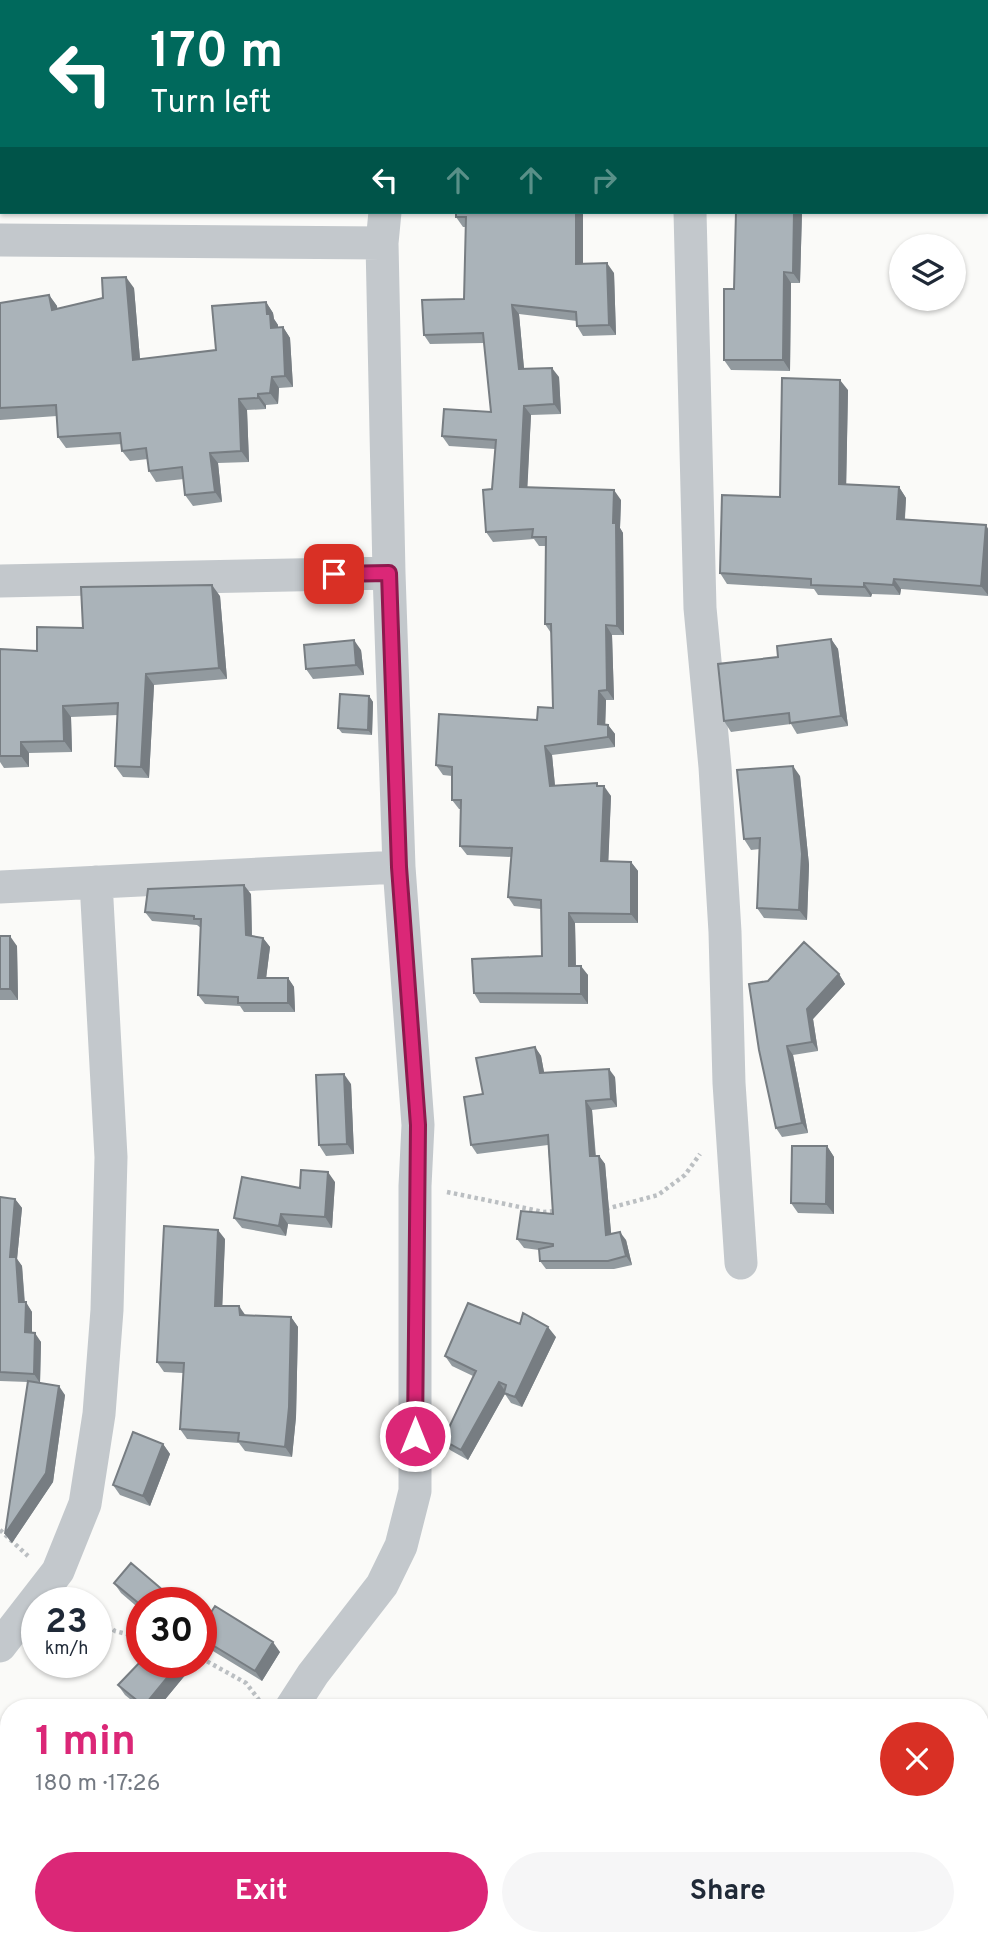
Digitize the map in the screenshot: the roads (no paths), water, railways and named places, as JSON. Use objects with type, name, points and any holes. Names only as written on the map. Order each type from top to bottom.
[{"type":"street","points":[[690,214],[699,608],[715,766],[725,932],[729,1083],[741,1263]]},
{"type":"street","points":[[0,240],[383,228],[389,573],[399,867],[418,1125],[415,1186],[415,1491],[401,1546],[382,1585],[296,1699]]},
{"type":"street","points":[[0,581],[389,573]]},
{"type":"street","points":[[0,887],[399,867]]},
{"type":"street","points":[[0,1646],[58,1571],[85,1504],[99,1414],[107,1310],[111,1157],[96,882]]}]
